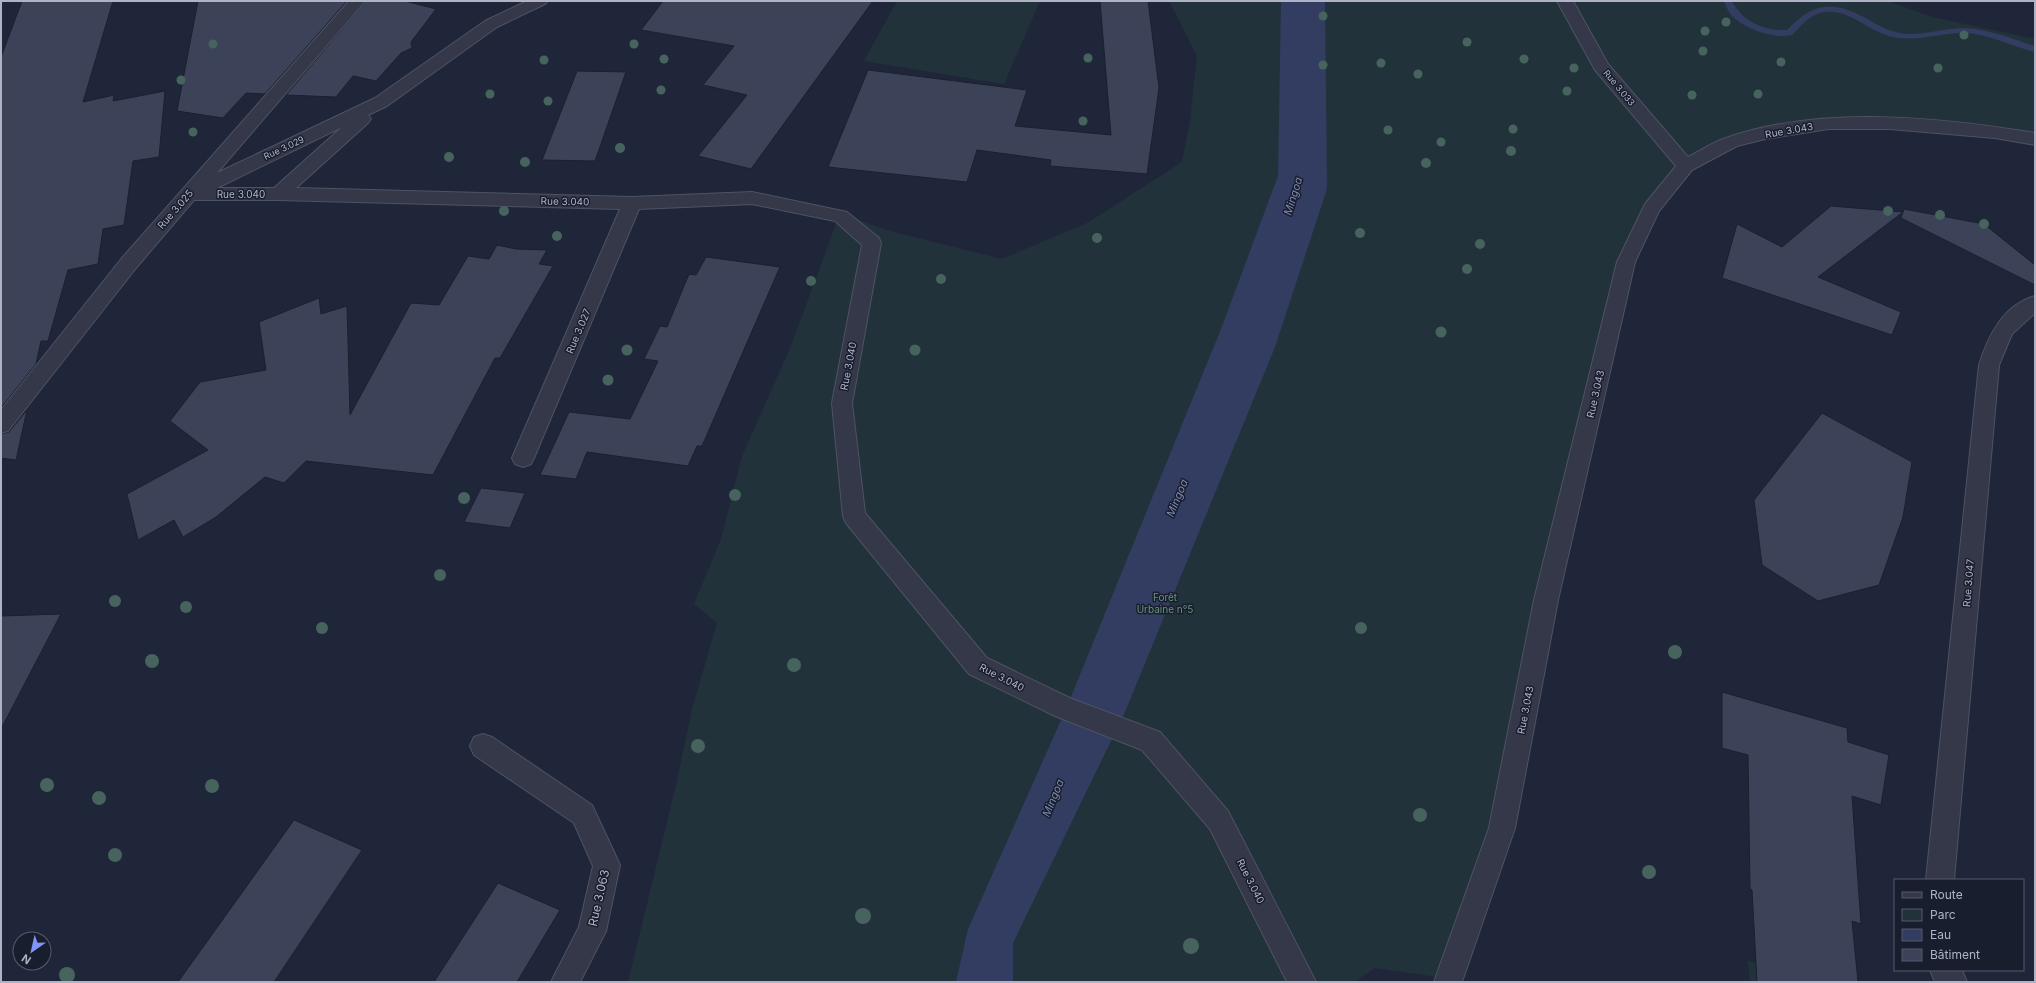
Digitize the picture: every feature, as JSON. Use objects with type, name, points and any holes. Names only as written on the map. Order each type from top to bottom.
[{"type":"street","name":"Rue 3.025","points":[[1,425],[129,263],[358,1]]},
{"type":"street","name":"Rue 3.029","points":[[278,194],[381,102],[491,24],[540,1]]},
{"type":"street","name":"Rue 3.033","points":[[1565,1],[1601,66],[1686,166]]},
{"type":"street","name":"Rue 3.029","points":[[188,194],[381,102]]},
{"type":"street","name":"Rue 3.043","points":[[1448,982],[1502,828],[1546,600],[1626,262],[1651,208],[1686,166],[1732,142],[1765,133],[1828,123],[1890,123],[1995,132],[2035,139]]},
{"type":"street","name":"Rue 3.040","points":[[188,194],[278,194],[632,203],[752,198],[841,216],[872,243],[842,403],[854,516],[978,666],[1064,708],[1151,741],[1219,820],[1302,982]]},
{"type":"street","name":"Rue 3.027","points":[[523,458],[632,203]]},
{"type":"street","name":"Rue 3.047","points":[[1940,879],[1989,365],[1997,339],[2012,319],[2035,303]]},
{"type":"street","name":"Rue 3.063","points":[[483,746],[582,814],[607,865],[592,931],[565,982]]},
{"type":"street","points":[[1945,971],[1953,982]]},
{"type":"green space","points":[[897,1],[1040,1],[1004,84],[864,61]]},
{"type":"green space","name":"Forêt Urbaine n°5","points":[[1169,1],[1888,1],[1932,17],[2035,39],[2035,139],[1830,125],[1734,144],[1689,167],[1629,255],[1550,601],[1515,809],[1494,888],[1451,979],[1375,968],[1354,982],[628,982],[676,785],[692,709],[717,623],[694,604],[721,539],[742,456],[791,346],[840,213],[886,230],[1002,259],[1089,222],[1182,162],[1190,121],[1197,56]]},
{"type":"green space","points":[[1748,961],[1758,964],[1829,982],[1750,982]]},
{"type":"water","name":"Mingoa","points":[[1281,1],[1325,1],[1327,189],[1275,347],[1125,712],[1013,943],[1013,982],[956,982],[968,929],[1066,709],[1221,329],[1278,176]]},
{"type":"building","points":[[22,1],[113,1],[83,102],[114,95],[113,101],[165,91],[159,157],[133,161],[124,225],[103,229],[98,264],[68,270],[48,341],[41,341],[36,364],[1,408],[1,57]]},
{"type":"building","points":[[198,1],[347,1],[265,94],[246,93],[223,118],[177,111]]},
{"type":"building","points":[[366,1],[405,1],[436,9],[411,42],[412,48],[401,53],[376,81],[353,76],[336,97],[286,95]]},
{"type":"building","points":[[663,1],[873,1],[751,169],[698,156],[747,95],[703,85],[734,46],[641,30]]},
{"type":"building","points":[[1100,1],[1148,1],[1159,88],[1147,174],[1050,166],[1051,160],[977,150],[967,182],[828,167],[868,70],[1027,90],[1015,126],[1111,135]]},
{"type":"building","points":[[577,71],[626,72],[595,161],[542,160]]},
{"type":"building","points":[[1831,206],[1903,212],[1818,277],[1901,312],[1892,335],[1722,278],[1737,224],[1782,247]]},
{"type":"building","points":[[1904,209],[1984,224],[2035,265],[2035,285],[1901,218]]},
{"type":"building","points":[[497,245],[516,249],[547,250],[539,264],[553,266],[500,358],[495,358],[433,475],[306,461],[284,483],[265,477],[216,517],[183,537],[174,520],[138,540],[127,494],[208,450],[170,421],[200,382],[266,370],[259,322],[319,298],[321,314],[347,306],[350,415],[411,303],[439,305],[468,256],[489,259]]},
{"type":"building","points":[[706,257],[780,267],[702,446],[697,446],[688,466],[587,452],[576,479],[540,475],[569,412],[630,419],[658,361],[644,359],[660,326],[667,327],[689,274],[696,275]]},
{"type":"building","points":[[27,410],[16,460],[1,458],[1,434],[9,432]]},
{"type":"building","points":[[1822,413],[1912,462],[1903,517],[1879,585],[1818,601],[1762,565],[1754,500]]},
{"type":"building","points":[[481,488],[525,493],[510,528],[464,522]]},
{"type":"building","points":[[61,614],[1,729],[1,616]]},
{"type":"building","points":[[1722,692],[1847,728],[1848,742],[1889,755],[1881,805],[1852,796],[1861,924],[1852,921],[1858,982],[1757,982],[1752,890],[1750,889],[1748,755],[1722,748]]},
{"type":"building","points":[[294,820],[362,850],[274,982],[178,982]]},
{"type":"building","points":[[498,883],[560,910],[517,982],[434,982]]},
{"type":"waterway","points":[[1728,1],[1735,14],[1741,20],[1754,27],[1768,31],[1789,33],[1802,20],[1812,13],[1823,9],[1830,9],[1848,12],[1880,29],[1897,35],[1919,35],[1955,31],[1976,32],[1996,36],[2035,49]]}]
